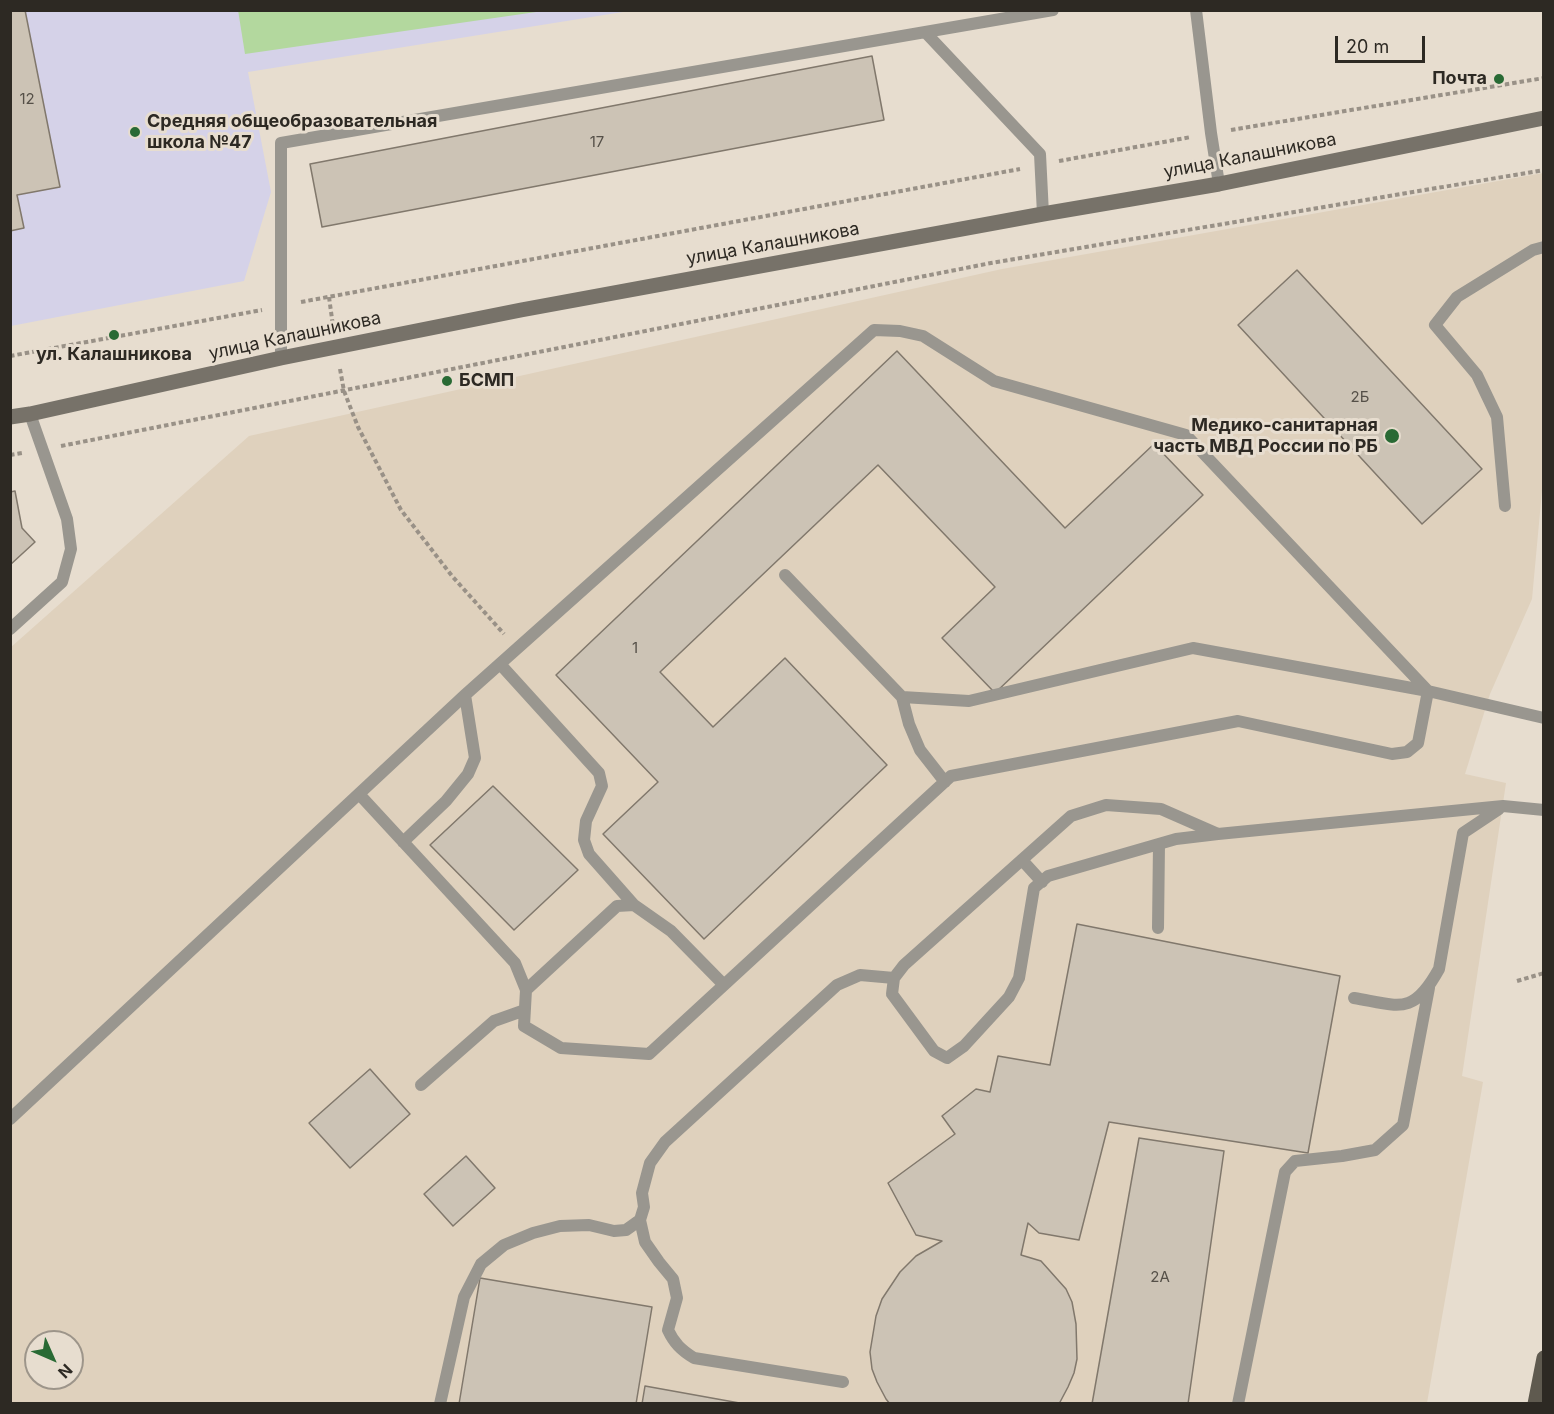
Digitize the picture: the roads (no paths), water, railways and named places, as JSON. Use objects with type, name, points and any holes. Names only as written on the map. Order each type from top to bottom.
[{"type":"main road","name":"улица Калашникова","points":[[10,417],[281,358],[521,310],[1219,184],[1544,118]]},
{"type":"main road","points":[[1535,1404],[1544,1358]]},
{"type":"lane","points":[[281,358],[281,143],[1053,10]]},
{"type":"lane","points":[[1197,10],[1219,184]]},
{"type":"lane","points":[[926,33],[1040,153],[1043,214]]},
{"type":"lane","points":[[1505,506],[1497,417],[1477,375],[1435,325],[1457,297],[1533,250],[1544,247]]},
{"type":"lane","points":[[10,1119],[465,695],[874,330],[900,331],[923,336],[994,381],[1186,435],[1428,691]]},
{"type":"lane","points":[[10,629],[62,582],[71,549],[67,519],[30,414]]},
{"type":"lane","points":[[785,575],[902,697],[909,724],[920,750],[945,782]]},
{"type":"lane","points":[[902,697],[969,701],[1193,648],[1428,691],[1544,718]]},
{"type":"lane","points":[[500,664],[599,773],[602,786],[586,821],[584,840],[589,854],[634,905],[671,930],[724,985]]},
{"type":"lane","points":[[359,794],[515,963],[526,990],[524,1026],[561,1048],[649,1054],[951,776],[1238,722],[1392,754],[1407,752],[1418,743],[1428,691]]},
{"type":"lane","points":[[403,842],[446,801],[468,774],[475,758],[465,695]]},
{"type":"lane","points":[[1218,834],[1161,809],[1106,805],[1071,816],[904,965],[894,978],[892,994],[934,1051],[947,1058],[964,1046],[1009,997],[1019,978],[1034,888],[1048,876],[1176,838],[1218,834],[1503,806],[1544,810]]},
{"type":"lane","points":[[1238,1404],[1285,1172],[1295,1161],[1375,1150],[1403,1125],[1429,988],[1439,969],[1463,833],[1503,806]]},
{"type":"lane","points":[[1158,928],[1159,844]]},
{"type":"lane","points":[[1022,860],[1042,882]]},
{"type":"lane","points":[[526,990],[617,906],[634,905]]},
{"type":"lane","points":[[843,1382],[694,1358],[681,1350],[673,1341],[668,1330],[677,1298],[673,1279],[645,1242],[640,1220],[644,1207],[642,1193],[650,1163],[665,1142],[837,985],[860,975],[894,978]]},
{"type":"lane","points":[[1354,998],[1399,1006],[1413,1002],[1429,988]]},
{"type":"lane","points":[[421,1085],[494,1021],[525,1010]]},
{"type":"lane","points":[[440,1404],[464,1297],[481,1264],[504,1245],[533,1233],[560,1226],[589,1226],[620,1231],[626,1230],[640,1220]]},
{"type":"place","name":"Почта","points":[[1499,79]]},
{"type":"place","name":"Средняя общеобразовательная школа №47","points":[[135,132]]},
{"type":"place","name":"ул. Калашникова","points":[[114,335]]},
{"type":"place","name":"БСМП","points":[[447,381]]},
{"type":"place","name":"Медико-санитарная часть МВД России по РБ","points":[[1392,436]]}]
